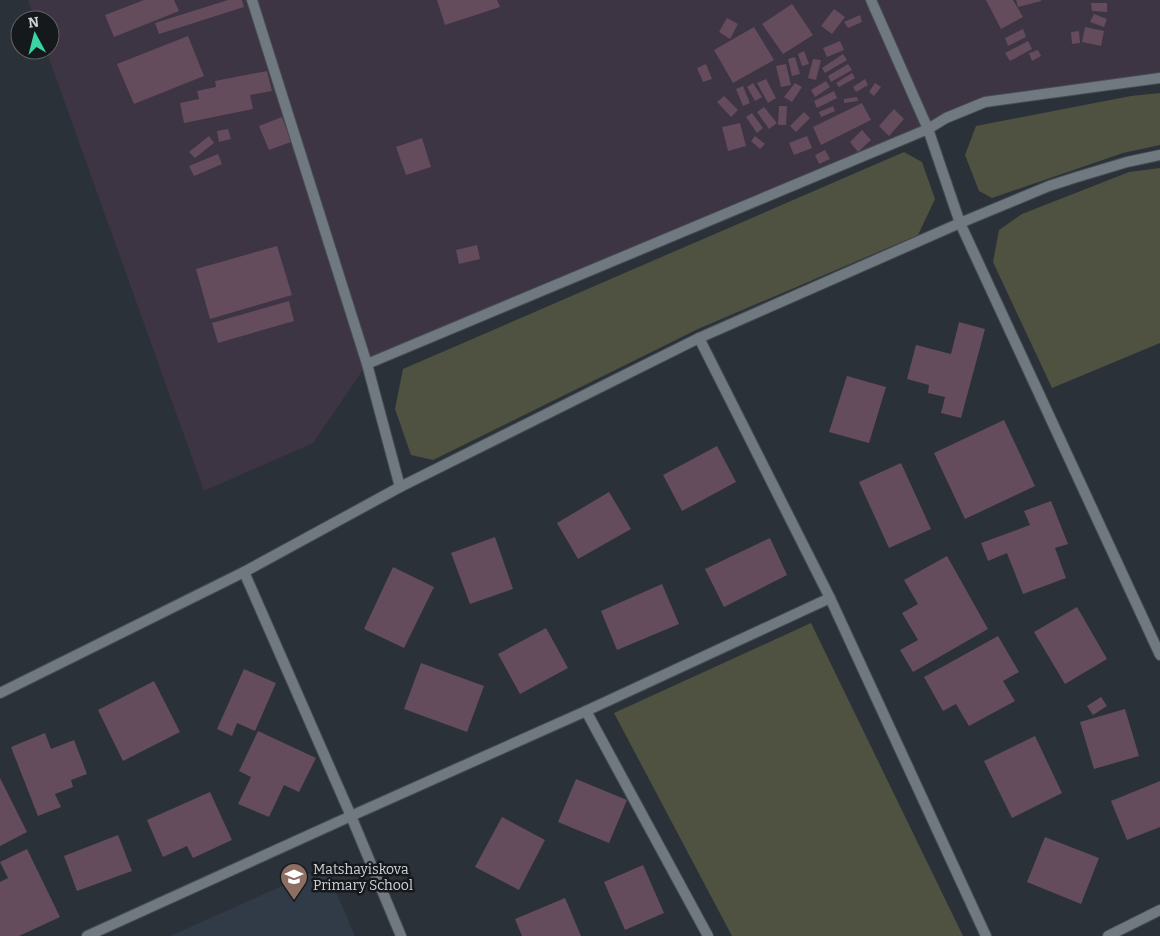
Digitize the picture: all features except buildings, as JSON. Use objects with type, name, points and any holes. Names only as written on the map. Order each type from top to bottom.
[{"type":"street","points":[[252,0],[367,364],[400,487]]},
{"type":"street","points":[[871,0],[928,129],[960,223],[1160,655]]},
{"type":"street","points":[[367,364],[928,129],[946,118],[985,102],[1160,78]]},
{"type":"street","points":[[0,693],[244,572],[400,487],[699,338],[960,223],[1058,183],[1127,162],[1160,155]]},
{"type":"street","points":[[699,338],[830,598],[986,936]]},
{"type":"street","points":[[244,572],[351,816],[401,936]]},
{"type":"street","points":[[87,936],[586,711],[830,598]]},
{"type":"street","points":[[586,711],[708,936]]},
{"type":"street","points":[[1108,936],[1160,910]]},
{"type":"shaded area","points":[[28,0],[1160,0],[1160,73],[986,98],[923,128],[371,358],[313,443],[204,491],[50,60],[60,60],[60,10],[32,10]]},
{"type":"shaded area","name":"Matshayiskova Primary School","points":[[325,867],[355,936],[170,936]]},
{"type":"green space","points":[[1160,93],[1160,145],[1123,153],[992,198],[979,191],[965,155],[976,126],[1131,96]]},
{"type":"green space","points":[[904,152],[922,162],[935,199],[918,235],[698,329],[433,460],[411,455],[395,409],[403,369]]},
{"type":"green space","points":[[1160,168],[1160,343],[1052,388],[993,262],[999,230],[1022,214],[1129,172]]},
{"type":"green space","points":[[811,623],[963,936],[732,936],[614,713]]},
{"type":"place","name":"Matshayiskova Primary School","points":[[294,901]]}]
